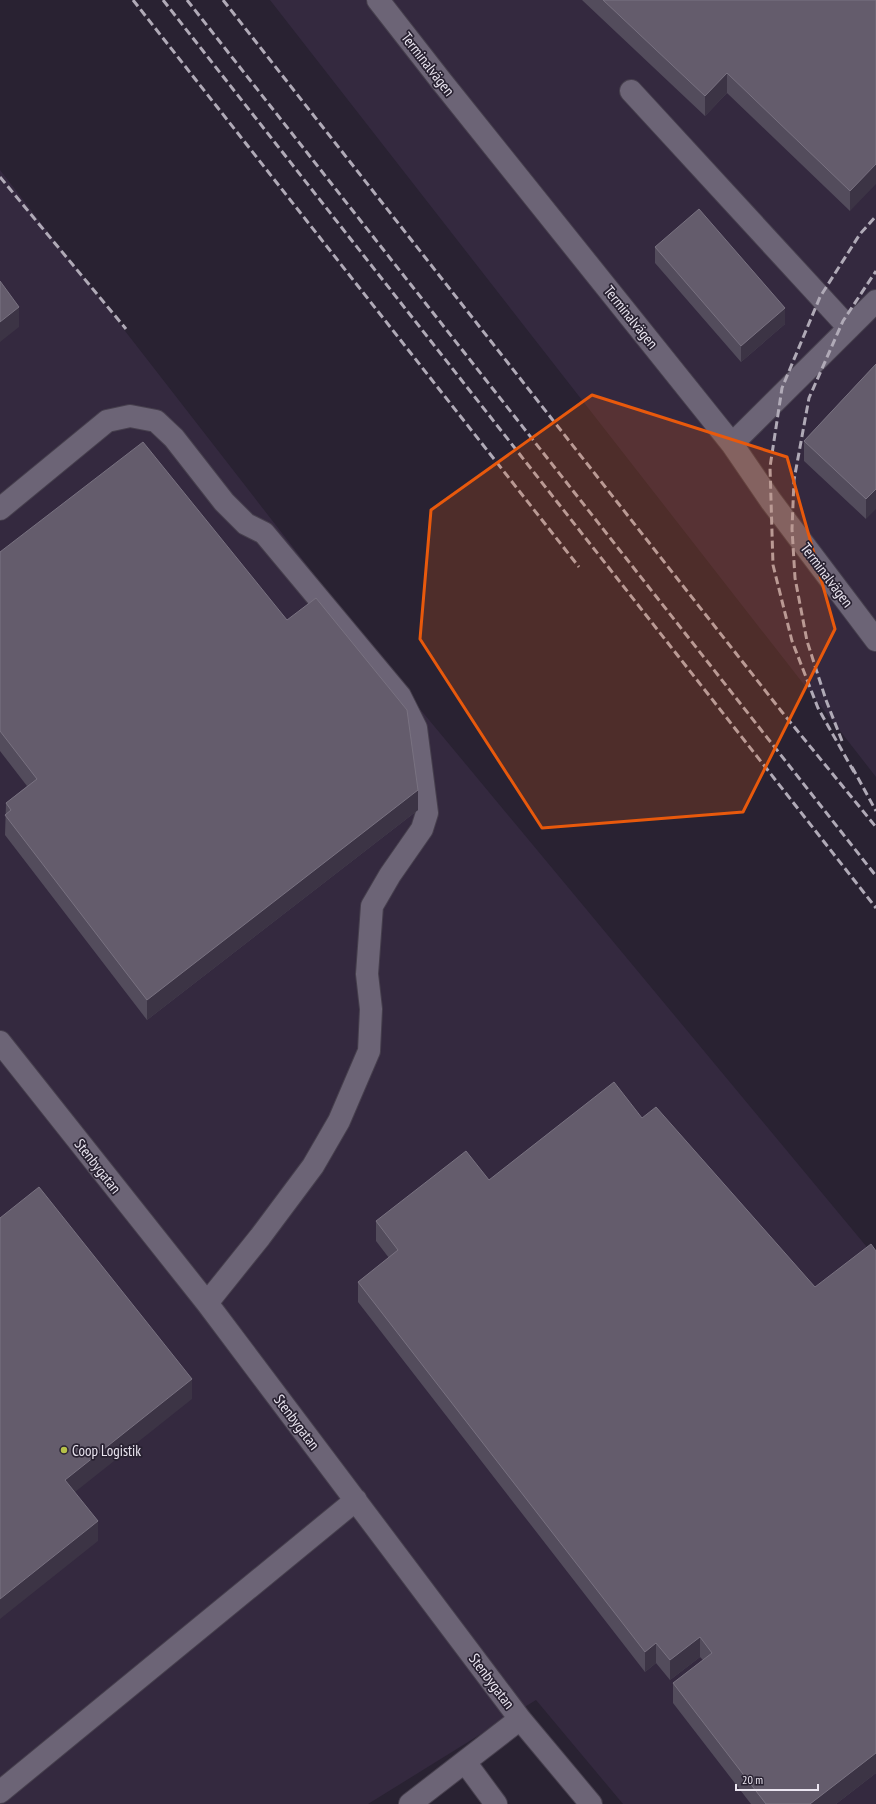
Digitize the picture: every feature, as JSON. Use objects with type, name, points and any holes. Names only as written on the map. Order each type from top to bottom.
[{"type":"street","name":"Terminalvägen","points":[[378,0],[732,444],[771,501],[876,640]]},
{"type":"street","points":[[631,91],[849,328]]},
{"type":"street","points":[[732,444],[876,301]]},
{"type":"street","points":[[0,509],[107,421],[130,416],[156,421],[174,438],[224,502],[246,524],[264,533],[400,696],[416,728],[427,812],[422,829],[390,875],[372,906],[367,974],[371,1009],[369,1051],[339,1121],[313,1166],[260,1237],[207,1303]]},
{"type":"street","name":"Stenbygatan","points":[[0,1042],[207,1303],[520,1719],[591,1804]]},
{"type":"street","points":[[0,1792],[356,1500]]},
{"type":"street","points":[[410,1804],[520,1719]]},
{"type":"street","points":[[465,1762],[496,1804]]},
{"type":"highlighted area","points":[[592,395],[787,457],[835,629],[743,812],[542,828],[420,639],[431,510]]},
{"type":"shaded area","points":[[270,0],[876,0],[876,777]]},
{"type":"shaded area","points":[[0,170],[400,685],[876,1258],[876,1804],[623,1804],[536,1700],[368,1804],[0,1804]]},
{"type":"building","points":[[603,0],[876,0],[876,164],[850,191],[727,73],[705,96]]},
{"type":"building","points":[[699,209],[785,308],[741,346],[655,247]]},
{"type":"building","points":[[0,281],[19,307],[0,322]]},
{"type":"building","points":[[876,364],[876,489],[866,499],[804,441]]},
{"type":"building","points":[[143,442],[287,620],[316,598],[407,710],[418,790],[147,1000],[5,815],[11,810],[6,803],[37,779],[0,731],[0,552]]},
{"type":"building","points":[[614,1082],[642,1118],[656,1107],[815,1287],[871,1244],[876,1251],[876,1753],[810,1804],[766,1804],[673,1683],[712,1653],[700,1637],[670,1660],[656,1643],[645,1652],[358,1282],[398,1250],[376,1221],[466,1151],[489,1180]]},
{"type":"building","name":"Coop Logistik","points":[[39,1187],[192,1379],[65,1480],[98,1521],[0,1599],[0,1218]]},
{"type":"railway","points":[[133,0],[579,567]]},
{"type":"railway","points":[[163,0],[876,908]]},
{"type":"railway","points":[[187,0],[876,876]]},
{"type":"railway","points":[[223,0],[782,712],[876,827]]},
{"type":"railway","points":[[0,177],[126,329]]},
{"type":"railway","points":[[854,772],[818,708],[792,641],[773,565],[770,467],[782,388],[820,297],[860,234],[876,216]]},
{"type":"railway","points":[[842,741],[826,700],[807,641],[795,578],[792,529],[794,480],[809,398],[843,321],[876,271]]},
{"type":"railway","points":[[852,767],[876,811]]},
{"type":"place","name":"Coop Logistik","points":[[64,1450]]}]
